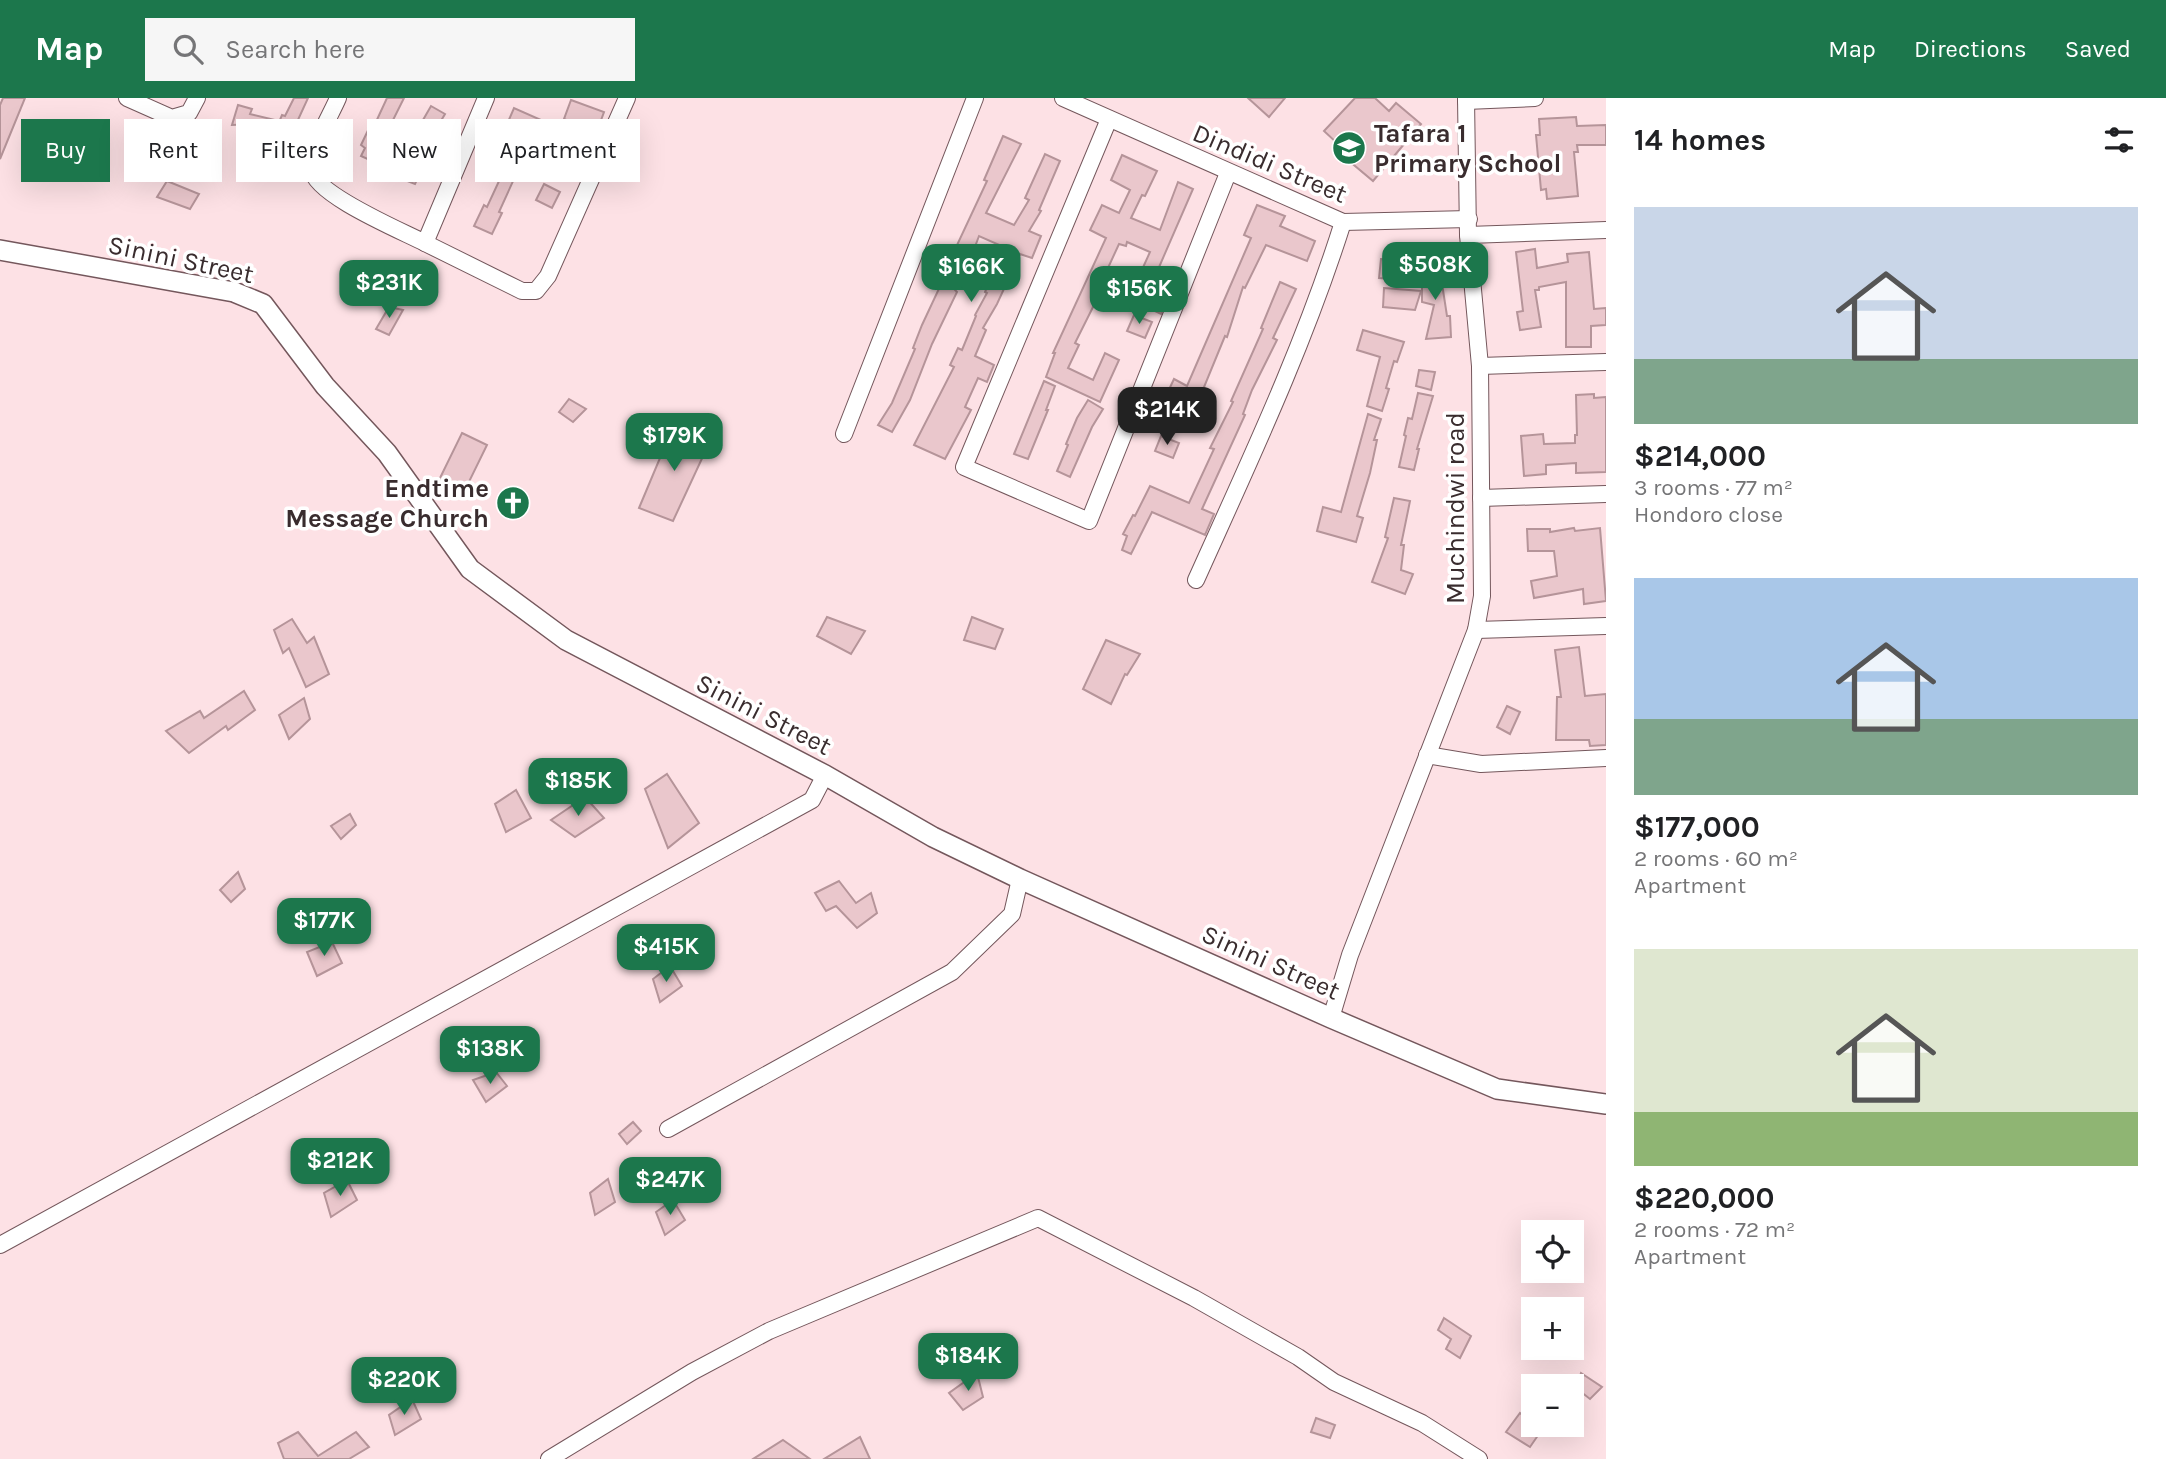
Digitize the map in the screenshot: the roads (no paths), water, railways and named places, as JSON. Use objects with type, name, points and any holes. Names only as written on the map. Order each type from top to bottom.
[{"type":"street","points":[[127,98],[172,118],[189,113],[197,98]]},
{"type":"street","points":[[338,98],[313,153],[312,169],[315,179],[345,203],[522,291],[536,291],[548,276],[627,98]]},
{"type":"street","points":[[425,243],[486,98]]},
{"type":"street","points":[[844,433],[975,98]]},
{"type":"street","name":"Dindidi Street","points":[[1063,98],[1227,173],[1343,222],[1606,230]]},
{"type":"street","points":[[1466,99],[1535,98]]},
{"type":"street","name":"Muchindwi road","points":[[1331,1018],[1350,954],[1476,630],[1482,596],[1480,366],[1469,227],[1466,99]]},
{"type":"street","points":[[1109,119],[964,467],[1088,521],[1227,173]]},
{"type":"street","points":[[1196,580],[1280,393],[1324,282],[1343,222]]},
{"type":"street","name":"Sinini Street","points":[[0,250],[234,292],[263,304],[325,386],[387,453],[470,569],[566,640],[825,775],[933,837],[1020,879],[1331,1018],[1497,1089],[1606,1104]]},
{"type":"street","points":[[1480,366],[1606,362]]},
{"type":"street","points":[[1481,498],[1606,494]]},
{"type":"street","points":[[1476,630],[1606,626]]},
{"type":"street","points":[[1427,755],[1481,764],[1606,758]]},
{"type":"street","points":[[0,1245],[812,800],[825,775]]},
{"type":"street","points":[[668,1129],[952,972],[1012,914],[1020,879]]},
{"type":"street","points":[[549,1459],[692,1372],[768,1331],[1038,1218],[1194,1297],[1298,1357],[1334,1382],[1422,1423],[1479,1459]]},
{"type":"place","name":"Tafara 1 Primary School","points":[[1349,148]]},
{"type":"place","name":"Endtime Message Church","points":[[513,503]]}]
